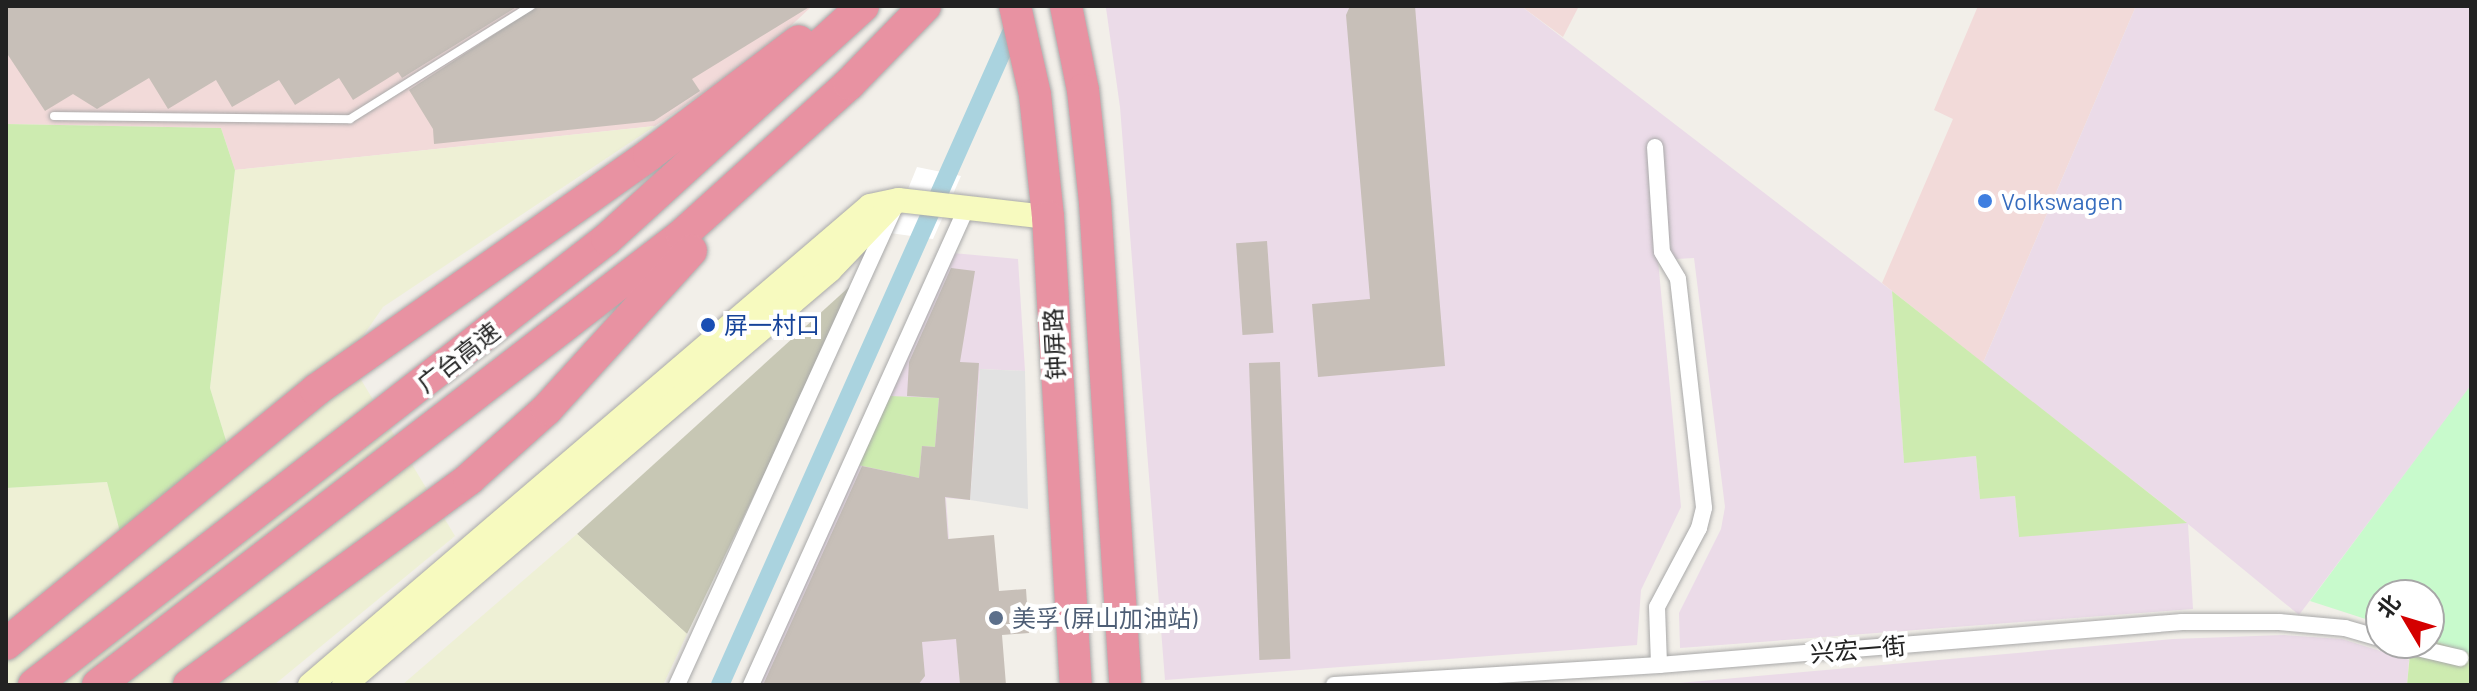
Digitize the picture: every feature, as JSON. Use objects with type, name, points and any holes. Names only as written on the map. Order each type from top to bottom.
[{"type":"highway","points":[[6,644],[316,390],[649,155],[841,6]]},
{"type":"highway","name":"广台高速","points":[[34,685],[607,239],[863,6]]},
{"type":"highway","name":"广台高速","points":[[98,685],[682,235],[838,94],[925,6]]},
{"type":"highway","points":[[189,685],[469,479],[547,409],[652,290],[942,6]]},
{"type":"highway","name":"钟屏路","points":[[1015,6],[1035,95],[1048,217],[1076,685]]},
{"type":"highway","name":"钟屏路","points":[[1066,6],[1083,90],[1095,202],[1125,685]]},
{"type":"street","points":[[1655,147],[1662,252],[1678,279],[1704,508],[1699,528],[1657,607],[1659,665]]},
{"type":"street","points":[[310,685],[870,206],[898,200],[1048,217]]},
{"type":"street","points":[[344,685],[830,270],[898,200]]},
{"type":"street","points":[[677,685],[898,200]]},
{"type":"street","points":[[751,685],[957,208]]},
{"type":"street","name":"兴宏一街","points":[[1334,685],[1659,665],[2182,622],[2279,622],[2345,628],[2365,634]]},
{"type":"street","points":[[2445,654],[2460,658]]},
{"type":"lane","points":[[54,116],[350,119],[531,6]]},
{"type":"shaded area","points":[[14,6],[812,6],[763,52],[655,126],[235,170],[221,128],[6,124],[6,11]]},
{"type":"shaded area","points":[[1521,6],[1579,6],[1563,37]]},
{"type":"shaded area","points":[[1521,6],[1892,291],[1904,462],[1976,456],[1980,498],[2015,496],[2019,536],[2186,522],[1983,363],[2136,6],[2471,6],[2471,386],[2299,615],[2188,524],[2193,609],[1680,648],[1679,613],[1721,529],[1725,507],[1694,258],[1658,260],[1681,507],[1641,590],[1637,645],[1165,680],[1120,107],[1106,8]]},
{"type":"shaded area","name":"Volkswagen","points":[[1978,6],[2136,6],[1983,363],[1882,283],[1953,119],[1934,110]]},
{"type":"shaded area","points":[[655,126],[383,307],[348,358],[455,536],[274,685],[6,685],[6,488],[107,482],[120,531],[228,447],[210,388],[235,170]]},
{"type":"shaded area","points":[[953,253],[1018,259],[1025,371],[980,369],[970,500],[946,498],[960,685],[759,685]]},
{"type":"shaded area","points":[[859,278],[687,634],[577,534]]},
{"type":"shaded area","points":[[980,369],[1025,371],[1028,509],[970,500]]},
{"type":"shaded area","points":[[577,534],[687,634],[663,685],[402,685]]},
{"type":"shaded area","points":[[2283,635],[2342,639],[2365,646],[2365,659],[2409,660],[2407,685],[1657,685],[2173,639]]},
{"type":"green space","points":[[6,124],[221,128],[235,170],[210,388],[228,447],[120,532],[107,482],[6,488]]},
{"type":"green space","points":[[1892,291],[2187,523],[2019,537],[2015,496],[1980,499],[1976,456],[1904,463]]},
{"type":"green space","points":[[2471,385],[2471,654],[2445,645],[2445,579],[2365,579],[2365,619],[2310,601]]},
{"type":"green space","points":[[889,396],[939,398],[935,447],[922,446],[919,478],[858,465]]},
{"type":"green space","points":[[2445,645],[2471,654],[2471,685],[2407,685],[2409,659],[2445,659]]},
{"type":"pier","points":[[917,167],[961,176],[933,239],[890,233]]},
{"type":"building","points":[[6,6],[518,6],[402,78],[398,72],[353,100],[339,78],[295,105],[279,80],[232,107],[216,80],[168,109],[149,78],[97,109],[73,94],[45,111],[6,52]]},
{"type":"building","points":[[538,6],[811,6],[692,79],[700,91],[654,121],[434,144],[433,129],[409,90]]},
{"type":"building","points":[[1350,6],[1415,6],[1445,366],[1318,377],[1312,304],[1370,299],[1346,15]]},
{"type":"building","points":[[1267,241],[1273,333],[1242,335],[1236,243]]},
{"type":"building","points":[[951,268],[975,271],[960,362],[979,363],[970,500],[945,497],[948,539],[994,535],[999,591],[1026,589],[1029,633],[1002,635],[1006,685],[960,685],[956,639],[922,642],[925,676],[918,685],[763,685],[862,466],[919,478],[922,446],[935,447],[939,398],[907,396],[909,362]]},
{"type":"building","points":[[1280,362],[1290,659],[1259,660],[1249,363]]},
{"type":"waterway","points":[[720,685],[1017,19]]},
{"type":"place","name":"Volkswagen","points":[[1985,201]]},
{"type":"place","name":"屏一村口","points":[[708,325]]},
{"type":"place","name":"美孚 (屏山加油站)","points":[[996,618]]}]
